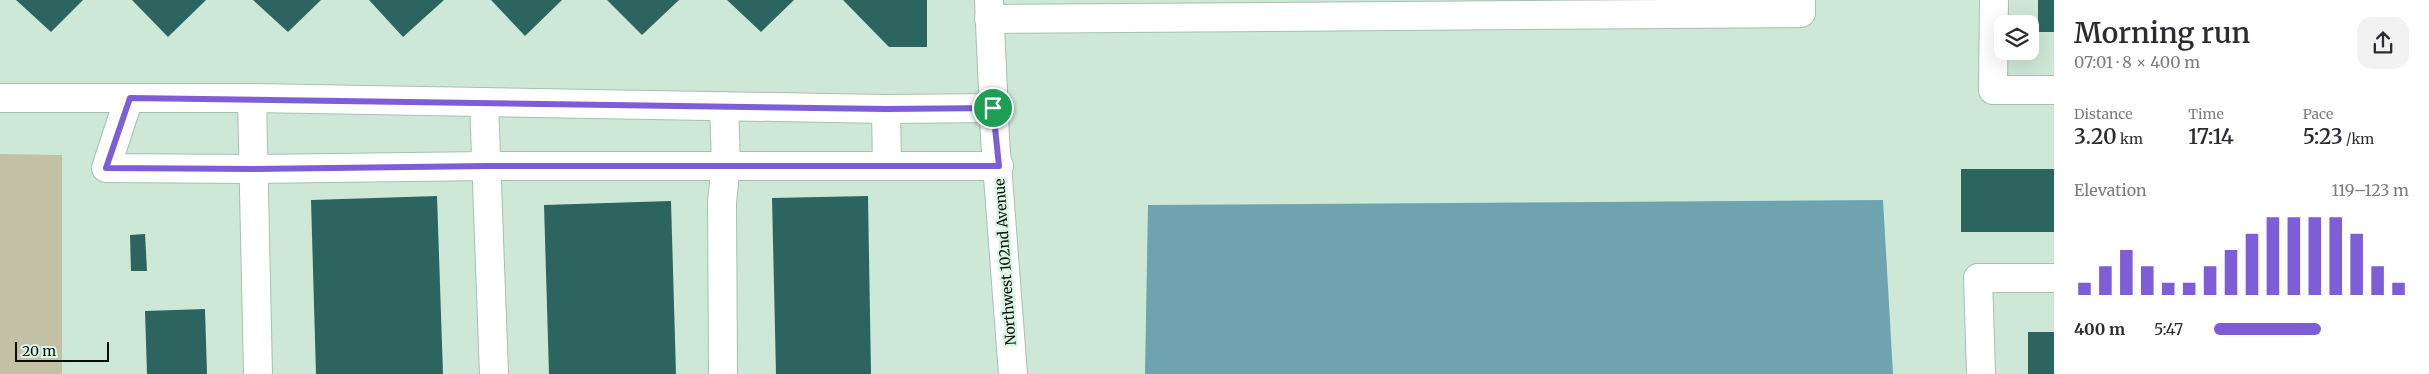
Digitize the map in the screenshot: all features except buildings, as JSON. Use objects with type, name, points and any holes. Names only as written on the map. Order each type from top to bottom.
[{"type":"lane","points":[[989,10],[1801,13],[1801,0]]},
{"type":"lane","points":[[1994,0],[1993,90],[2054,90]]},
{"type":"lane","name":"Northwest 102nd Avenue","points":[[989,10],[993,108],[999,166],[1013,374]]},
{"type":"lane","points":[[0,98],[252,98],[886,109],[993,108]]},
{"type":"lane","points":[[130,98],[106,168],[999,166]]},
{"type":"lane","points":[[252,98],[258,374]]},
{"type":"lane","points":[[484,102],[494,374]]},
{"type":"lane","points":[[723,374],[722,202],[726,166],[724,106]]},
{"type":"lane","points":[[886,109],[887,166]]},
{"type":"lane","points":[[1981,374],[1978,278],[2054,278]]},
{"type":"green space","points":[[0,154],[62,155],[62,374],[0,374]]},
{"type":"water","points":[[1883,200],[1893,374],[1145,374],[1148,205]]},
{"type":"route","points":[[130,98],[252,98],[886,109],[993,108],[999,166],[106,168],[130,98]]}]
